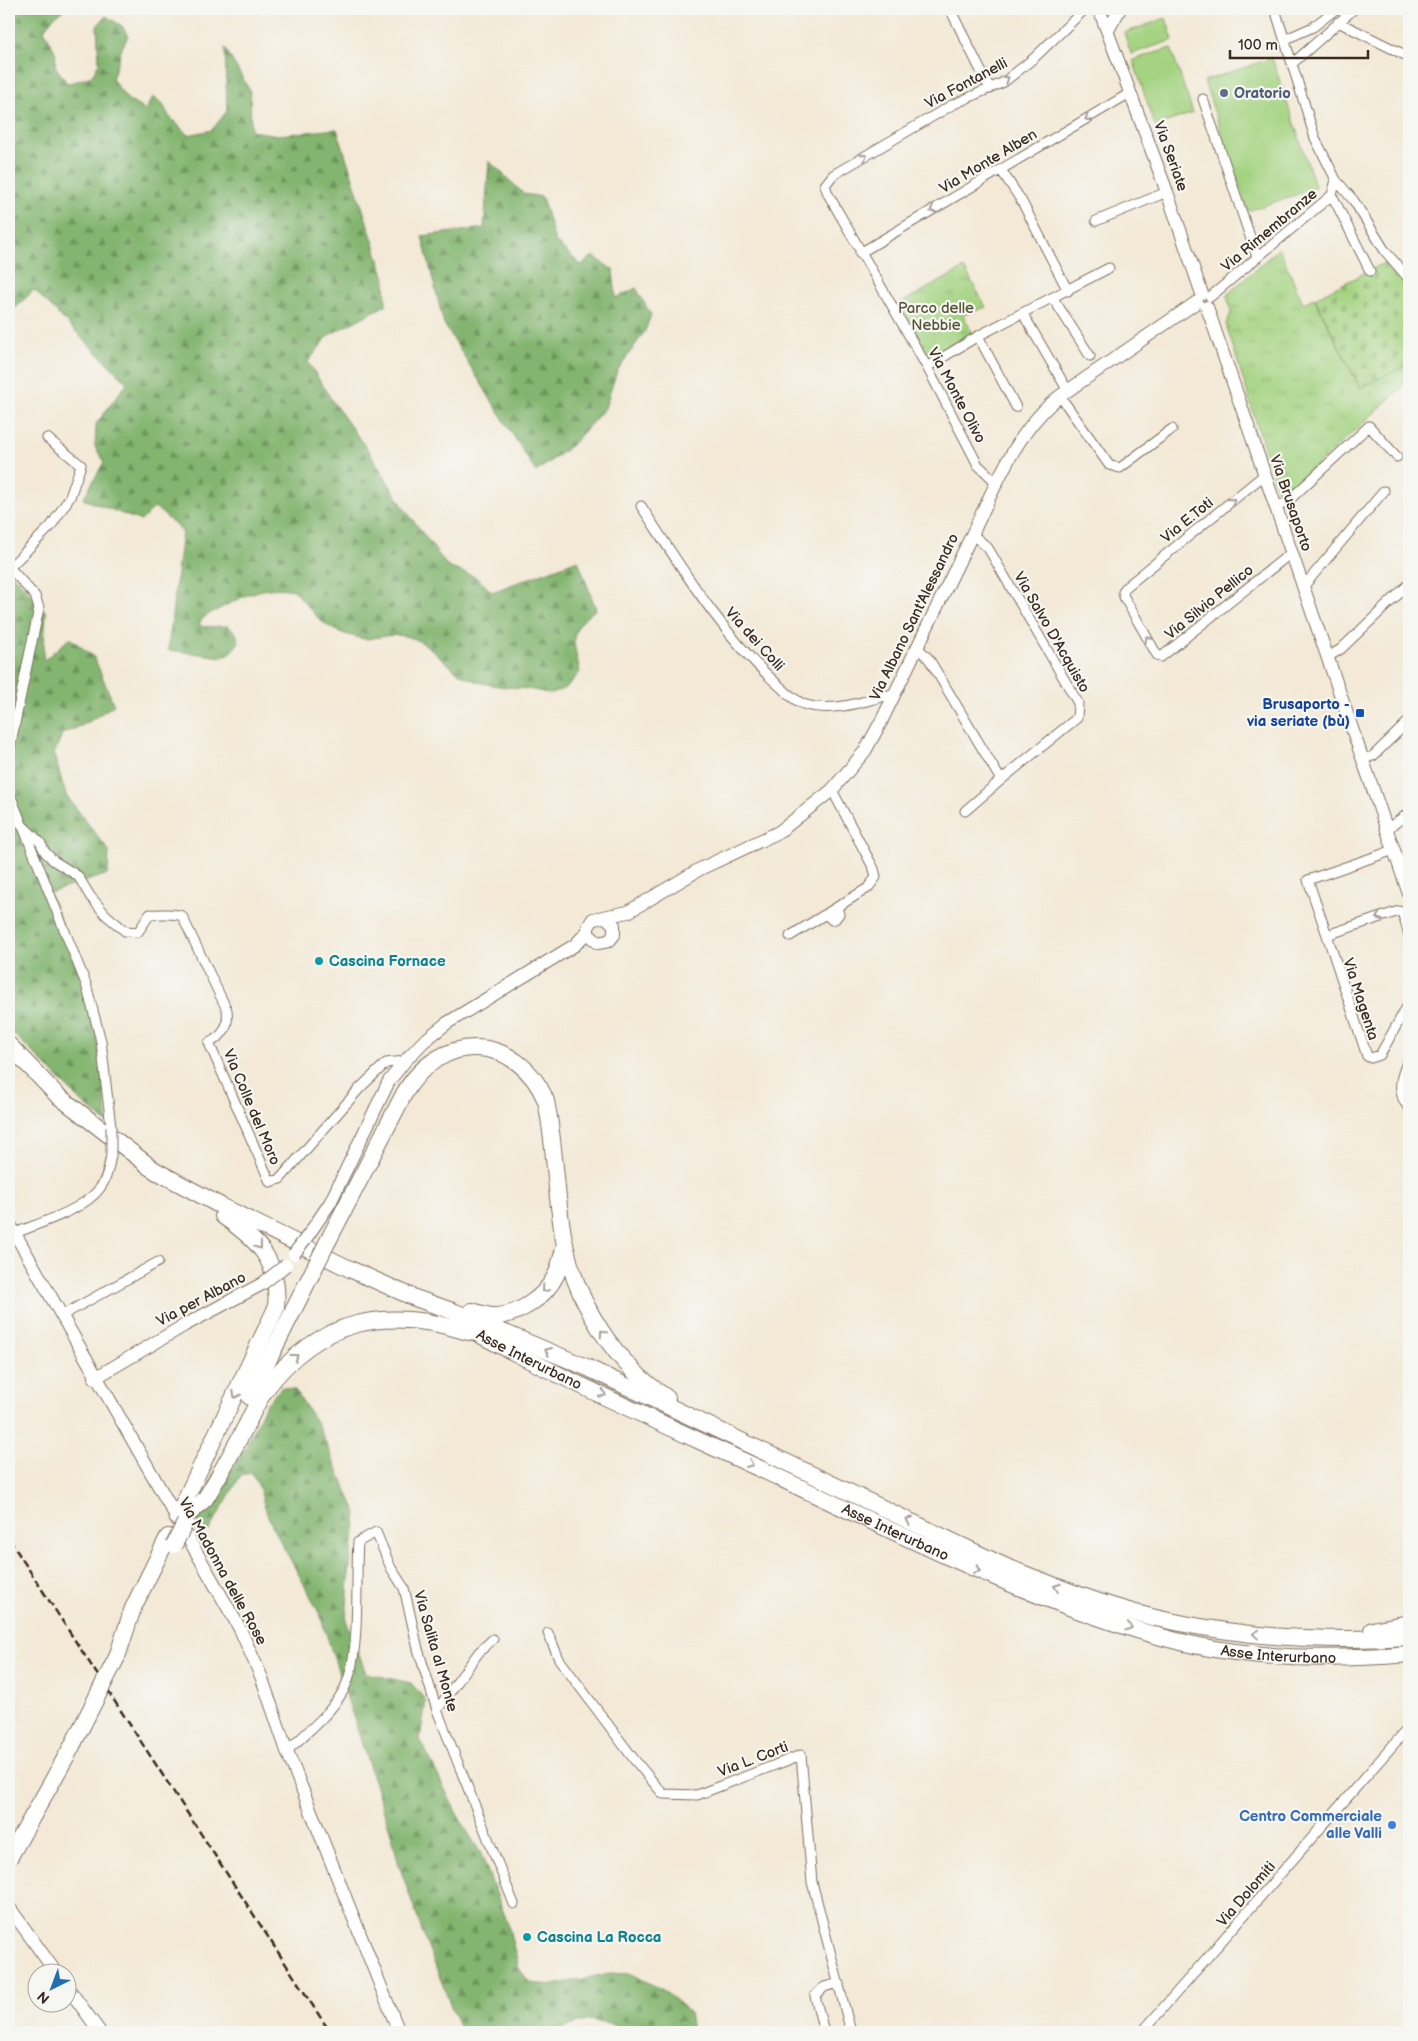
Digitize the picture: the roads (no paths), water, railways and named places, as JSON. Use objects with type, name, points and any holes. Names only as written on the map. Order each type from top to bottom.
[{"type":"highway","points":[[9,1045],[57,1095],[148,1167],[248,1234],[265,1254],[272,1267],[278,1288],[276,1308],[272,1321],[184,1517]]},
{"type":"highway","points":[[9,1858],[71,1748],[171,1541],[408,1087],[428,1064],[440,1057],[462,1049],[480,1048],[498,1051],[513,1058],[528,1070],[541,1088],[549,1114],[565,1245],[592,1317],[612,1347],[635,1372],[666,1397],[792,1458],[814,1476]]},
{"type":"highway","points":[[148,1167],[221,1206],[352,1270],[415,1298],[455,1312],[587,1368],[814,1476]]},
{"type":"highway","points":[[352,1270],[368,1267],[457,1307],[496,1316],[522,1308],[543,1293],[556,1276],[565,1245]]},
{"type":"highway","name":"Asse Interurbano","points":[[415,1298],[481,1336],[956,1560],[1035,1594],[1104,1620],[1166,1639],[1234,1652],[1303,1658],[1409,1656]]},
{"type":"highway","points":[[184,1517],[205,1498],[265,1390],[290,1359],[328,1334],[364,1321],[411,1318],[445,1324],[481,1336]]},
{"type":"highway","name":"Asse Interurbano","points":[[814,1476],[1004,1566],[1082,1595],[1169,1621],[1290,1638],[1346,1640],[1409,1637]]},
{"type":"highway","points":[[1290,1638],[1315,1633],[1376,1630],[1409,1624]]},
{"type":"street","points":[[950,9],[990,89]]},
{"type":"street","name":"Via Fontanelli","points":[[825,185],[833,175],[952,105],[990,89],[1017,72],[1085,9]]},
{"type":"street","name":"Via Seriate","points":[[1099,9],[1167,192],[1248,429]]},
{"type":"street","points":[[1108,30],[1120,9]]},
{"type":"street","points":[[1275,9],[1286,39],[1315,138],[1336,180],[1354,201],[1385,251],[1409,279]]},
{"type":"street","points":[[1286,39],[1313,27],[1336,9]]},
{"type":"street","points":[[1293,63],[1354,9]]},
{"type":"street","points":[[1338,22],[1409,57]]},
{"type":"street","name":"Via Monte Alben","points":[[860,253],[1130,93]]},
{"type":"street","points":[[1203,99],[1258,257]]},
{"type":"street","points":[[1001,170],[1021,200],[1068,291]]},
{"type":"street","name":"Via Rimembranze","points":[[1204,300],[1332,195],[1336,180]]},
{"type":"street","name":"Via Monte Olivo","points":[[825,185],[860,253],[927,367],[978,465],[997,483]]},
{"type":"street","points":[[1096,221],[1167,192]]},
{"type":"street","points":[[1332,195],[1370,271]]},
{"type":"street","points":[[927,367],[978,336],[1068,291],[1109,268]]},
{"type":"street","points":[[1053,298],[1090,356]]},
{"type":"street","name":"Via Albano Sant'Alessandro","points":[[606,917],[628,912],[700,870],[779,832],[832,790],[865,751],[896,693],[997,483],[1030,424],[1041,410],[1204,300]]},
{"type":"street","points":[[1023,314],[1064,394],[1109,465],[1120,468],[1172,429]]},
{"type":"street","points":[[978,336],[1016,407]]},
{"type":"street","points":[[1275,506],[1286,502],[1369,426],[1397,456]]},
{"type":"street","name":"Via Brusaporto","points":[[1248,429],[1409,894]]},
{"type":"street","points":[[9,752],[39,608],[35,596],[9,568],[51,526],[70,497],[81,465],[47,438]]},
{"type":"street","name":"Via E.Toti","points":[[1126,587],[1264,475]]},
{"type":"street","name":"Via Brusaporto","points":[[1303,587],[1384,491]]},
{"type":"street","name":"Via dei Colli","points":[[641,506],[722,626],[760,668],[795,700],[804,704],[822,707],[850,704],[896,693]]},
{"type":"street","name":"Via Salvo D'Acquisto","points":[[965,811],[1071,724],[1077,718],[1078,703],[988,548],[972,534]]},
{"type":"street","name":"Via Silvio Pellico","points":[[1126,587],[1123,592],[1124,597],[1157,655],[1162,657],[1291,553]]},
{"type":"street","points":[[1328,657],[1348,643],[1409,584]]},
{"type":"street","points":[[917,647],[929,659],[1002,780]]},
{"type":"street","points":[[1362,759],[1373,756],[1409,721]]},
{"type":"street","points":[[790,936],[868,888],[876,877],[874,869],[832,790]]},
{"type":"street","name":"Via Colle del Moro","points":[[9,792],[86,984],[101,1041],[111,1127],[111,1155],[108,1171],[100,1188],[89,1199],[68,1211],[12,1228]]},
{"type":"street","points":[[1386,830],[1409,813]]},
{"type":"street","name":"Via Colle del Moro","points":[[20,823],[40,842],[45,852],[54,861],[78,876],[90,896],[106,915],[125,931],[138,932],[150,914],[163,916],[172,912],[182,916],[227,1010],[229,1023],[220,1037],[210,1043],[270,1182],[280,1179],[360,1088],[386,1063],[405,1061]]},
{"type":"street","points":[[1395,855],[1409,884]]},
{"type":"street","name":"Via Magenta","points":[[1395,855],[1308,880],[1367,1056],[1371,1058],[1380,1055],[1409,1003]]},
{"type":"street","points":[[1326,935],[1399,911],[1402,912],[1409,935]]},
{"type":"street","name":"Via Albano Sant'Alessandro","points":[[615,931],[628,912]]},
{"type":"street","points":[[405,1061],[423,1042],[447,1024],[575,944],[588,931],[593,919],[606,917],[613,922],[615,931],[609,942],[575,944]]},
{"type":"street","points":[[588,931],[596,942]]},
{"type":"street","name":"Via per Albano","points":[[95,1378],[185,1324],[262,1284],[286,1265],[330,1203],[389,1081],[405,1061]]},
{"type":"street","points":[[1409,1062],[1402,1078],[1402,1089],[1409,1106]]},
{"type":"street","name":"Via Madonna delle Rose","points":[[12,1228],[95,1378],[240,1629],[261,1676],[287,1751],[389,2011],[399,2032]]},
{"type":"street","points":[[60,1316],[158,1262]]},
{"type":"street","name":"Via Salita al Monte","points":[[287,1751],[330,1708],[348,1682],[353,1659],[358,1542],[376,1532],[391,1568],[404,1588],[418,1649],[437,1710],[514,1904]]},
{"type":"street","name":"Via L. Corti","points":[[548,1632],[559,1659],[633,1758],[663,1794],[697,1794],[801,1755],[810,1867],[851,2032]]},
{"type":"street","points":[[437,1710],[479,1652],[494,1638]]},
{"type":"street","name":"Via Dolomiti","points":[[1142,2032],[1409,1727]]},
{"type":"street","points":[[9,1907],[50,1964]]},
{"type":"street","points":[[824,2032],[815,1996],[824,1987],[839,1983]]},
{"type":"street","points":[[78,2002],[100,2032]]},
{"type":"railway","points":[[9,1539],[330,2032]]},
{"type":"place","name":"Oratorio","points":[[1224,93]]},
{"type":"place","name":"Brusaporto - via seriate (bù)","points":[[1360,713]]},
{"type":"place","name":"Cascina Fornace","points":[[319,961]]},
{"type":"place","name":"Centro Commerciale alle Valli","points":[[1392,1825]]},
{"type":"place","name":"Cascina La Rocca","points":[[527,1937]]},
{"type":"park label","name":"Parco delle Nebbie","points":[[936,316]]}]
